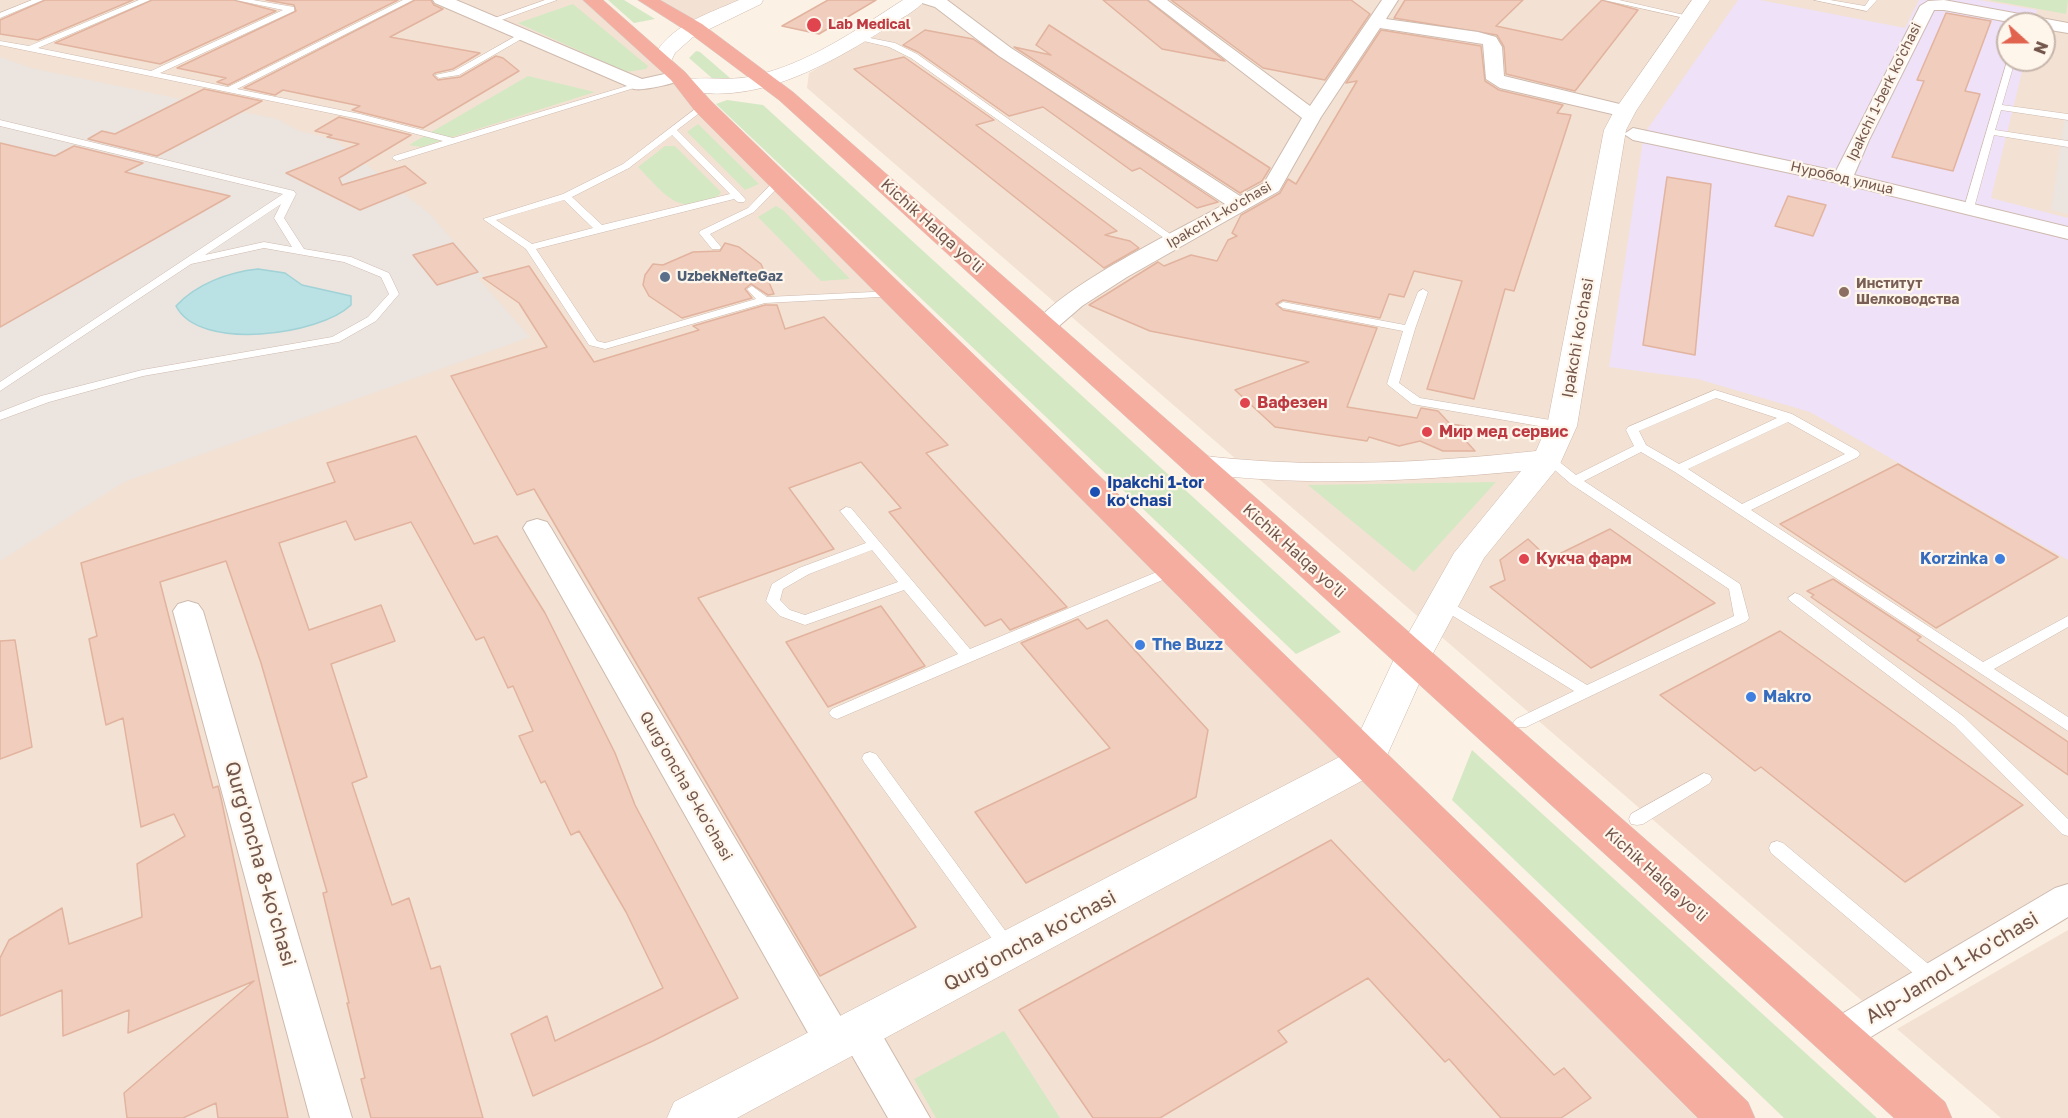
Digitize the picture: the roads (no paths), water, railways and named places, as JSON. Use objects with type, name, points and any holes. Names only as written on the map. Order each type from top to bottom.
[{"type":"highway","points":[[592,0],[662,60],[779,181],[1731,1118]]},
{"type":"highway","name":"Kichik Halqa yo'li","points":[[647,0],[695,28],[768,81],[1928,1118]]},
{"type":"main road","points":[[662,60],[664,51],[673,42],[695,28],[754,0]]},
{"type":"main road","points":[[690,89],[732,88],[768,81],[858,37],[916,0]]},
{"type":"main road","name":"Ipakchi ko'chasi","points":[[1366,761],[1413,657],[1470,553],[1548,459],[1562,426],[1624,125],[1695,8]]},
{"type":"main road","points":[[1197,464],[1241,471],[1310,472],[1480,467],[1548,459]]},
{"type":"main road","name":"Qurg'oncha ko'chasi","points":[[692,1118],[1366,761]]},
{"type":"street","points":[[441,0],[526,34],[640,85],[690,89]]},
{"type":"street","points":[[928,0],[941,3],[1005,52],[1240,205]]},
{"type":"street","points":[[1157,0],[1312,117]]},
{"type":"street","name":"Ipakchi 1-berk ko'chasi","points":[[1843,178],[1859,140],[1928,6],[1944,5],[1996,16]]},
{"type":"street","name":"Ipakchi 1-ko'chasi","points":[[1044,327],[1074,301],[1119,272],[1240,205],[1279,180],[1312,117],[1379,10]]},
{"type":"street","name":"Нуробод улица","points":[[1379,10],[1490,41],[1493,47],[1493,74],[1496,79],[1624,125],[2068,232]]},
{"type":"street","name":"Qurg'oncha 9-ko'chasi","points":[[537,528],[847,1037],[910,1118]]},
{"type":"street","name":"Qurg'oncha 8-ko'chasi","points":[[188,611],[332,1118]]},
{"type":"street","name":"Alp-Jamol 1-ko'chasi","points":[[1837,1037],[1932,978],[2068,899]]},
{"type":"lane","points":[[0,16],[39,0]]},
{"type":"lane","points":[[27,50],[146,0]]},
{"type":"lane","points":[[150,75],[291,9],[240,0]]},
{"type":"lane","points":[[227,91],[409,0]]},
{"type":"lane","points":[[493,20],[553,0]]},
{"type":"lane","points":[[1608,0],[1695,8]]},
{"type":"lane","points":[[1818,0],[1867,9],[1873,0]]},
{"type":"lane","points":[[439,75],[456,73],[526,34]]},
{"type":"lane","points":[[858,37],[892,45],[920,60],[1175,241]]},
{"type":"lane","points":[[0,43],[360,117],[452,141]]},
{"type":"lane","points":[[1969,208],[2007,72]]},
{"type":"lane","points":[[397,158],[640,85]]},
{"type":"lane","points":[[690,89],[673,131],[626,166],[566,196],[488,219],[530,248],[594,343],[605,346],[764,300],[894,294]]},
{"type":"lane","points":[[1997,107],[2068,117]]},
{"type":"lane","points":[[0,123],[291,193]]},
{"type":"lane","points":[[673,131],[751,210]]},
{"type":"lane","points":[[1990,132],[2068,144]]},
{"type":"lane","points":[[716,247],[704,233],[751,210],[779,181]]},
{"type":"lane","points":[[291,193],[279,218],[300,251]]},
{"type":"lane","points":[[0,387],[291,193]]},
{"type":"lane","points":[[530,248],[736,195]]},
{"type":"lane","points":[[566,196],[600,229]]},
{"type":"lane","points":[[0,416],[45,399],[142,373],[335,340],[372,319],[394,294],[385,275],[347,259],[300,251],[264,246],[191,261]]},
{"type":"lane","points":[[752,289],[764,300]]},
{"type":"lane","points":[[1423,292],[1409,329],[1393,384],[1416,401],[1562,426]]},
{"type":"lane","points":[[1283,305],[1409,329]]},
{"type":"lane","points":[[1741,510],[1854,454],[1788,417],[1715,394],[1632,430],[1641,447],[2067,722]]},
{"type":"lane","points":[[1679,470],[1788,417]]},
{"type":"lane","points":[[1575,481],[1641,447]]},
{"type":"lane","points":[[1521,723],[1742,618],[1735,587],[1575,481],[1548,459]]},
{"type":"lane","points":[[846,511],[968,656]]},
{"type":"lane","points":[[873,545],[804,571],[777,587],[773,601],[785,613],[805,620],[906,584]]},
{"type":"lane","points":[[837,713],[1174,570]]},
{"type":"lane","points":[[1795,598],[1959,721],[2068,829]]},
{"type":"lane","points":[[1442,603],[1587,692]]},
{"type":"lane","points":[[1983,669],[2068,621]]},
{"type":"lane","points":[[870,758],[1010,951]]},
{"type":"lane","points":[[1637,819],[1704,779]]},
{"type":"lane","points":[[1777,848],[1932,978]]},
{"type":"water","points":[[258,269],[285,273],[302,285],[351,296],[351,305],[336,316],[314,324],[288,331],[260,334],[233,334],[209,329],[189,320],[176,306],[193,291],[214,280]]},
{"type":"place","name":"Lab Medical","points":[[814,25]]},
{"type":"place","name":"UzbekNefteGaz","points":[[665,277]]},
{"type":"place","name":"Институт Шелководства","points":[[1844,292]]},
{"type":"place","name":"Вафезен","points":[[1245,403]]},
{"type":"place","name":"Мир мед сервис","points":[[1427,432]]},
{"type":"place","name":"Ipakchi 1-tor koʻchasi","points":[[1095,492]]},
{"type":"place","name":"Кукча фарм","points":[[1524,559]]},
{"type":"place","name":"Korzinka","points":[[2000,559]]},
{"type":"place","name":"The Buzz","points":[[1140,645]]},
{"type":"place","name":"Makro","points":[[1751,697]]}]
